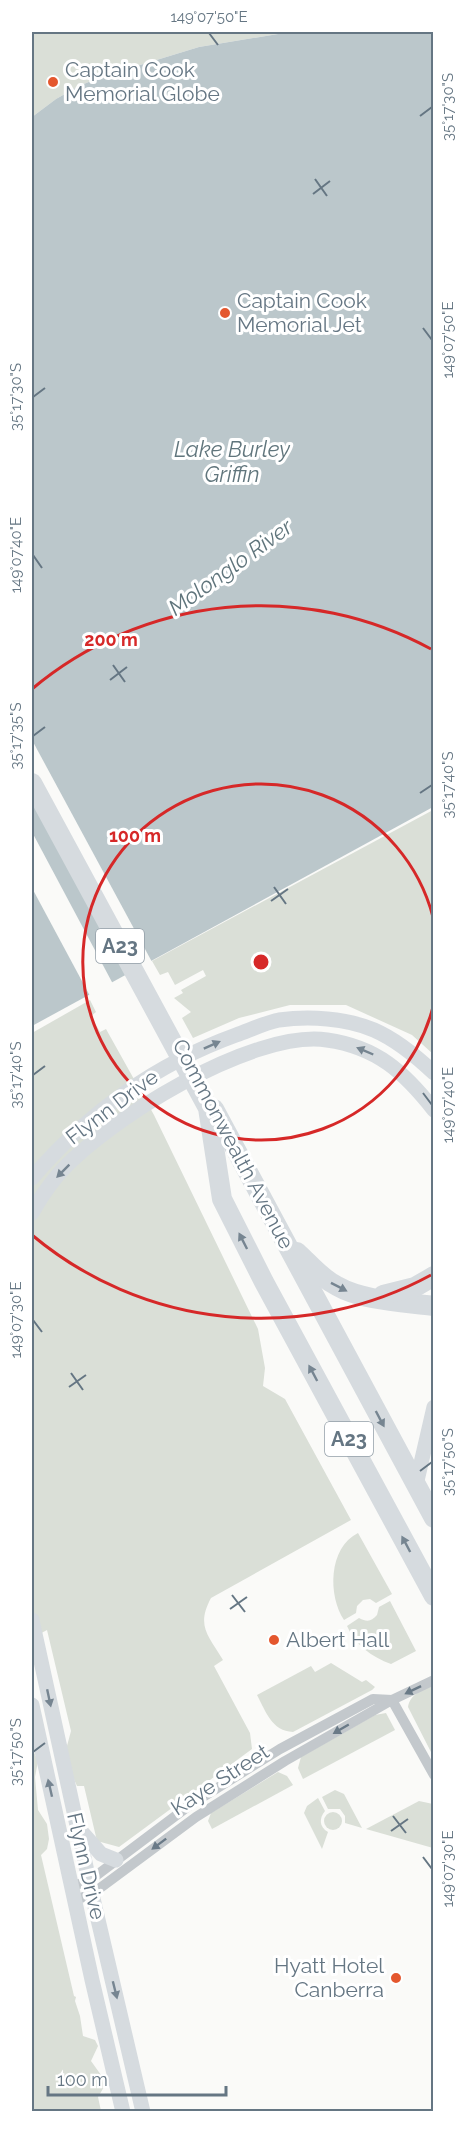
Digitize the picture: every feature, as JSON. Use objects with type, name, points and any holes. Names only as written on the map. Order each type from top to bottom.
[{"type":"highway","name":"Commonwealth Avenue","points":[[32,771],[169,1024],[211,1107],[222,1199],[264,1282],[434,1596]]},
{"type":"highway","name":"Commonwealth Avenue","points":[[32,783],[283,1238],[434,1518]]},
{"type":"highway","points":[[283,1238],[329,1281],[352,1293],[434,1306]]},
{"type":"highway","points":[[371,1297],[415,1287],[434,1276]]},
{"type":"main road","name":"Flynn Drive","points":[[32,1178],[54,1152],[125,1092],[168,1066],[216,1042],[278,1020],[303,1018],[328,1020],[373,1030],[396,1042],[434,1073]]},
{"type":"main road","name":"Flynn Drive","points":[[32,1213],[58,1175],[131,1112],[178,1085],[249,1052],[299,1041],[325,1040],[349,1045],[373,1054],[394,1067],[413,1084],[434,1110]]},
{"type":"main road","points":[[416,1485],[434,1407]]},
{"type":"main road","name":"Flynn Drive","points":[[32,1620],[105,1953],[144,2112]]},
{"type":"main road","name":"Flynn Drive","points":[[32,1705],[123,2112]]},
{"type":"main road","points":[[77,1827],[101,1854],[116,1860]]},
{"type":"main road","points":[[88,1956],[105,1953]]},
{"type":"street","name":"Kaye Street","points":[[73,1893],[90,1887],[285,1761],[392,1700],[434,1680]]},
{"type":"street","name":"Kaye Street","points":[[90,1887],[116,1860],[189,1805],[280,1749],[373,1699],[392,1700]]},
{"type":"street","points":[[392,1700],[434,1775]]},
{"type":"shaded area","points":[[32,32],[290,32],[199,47],[101,77],[56,99],[32,117]]},
{"type":"shaded area","points":[[433,810],[433,1054],[412,1035],[346,1005],[290,1005],[239,1018],[193,1038],[182,1018],[191,1012],[174,998],[183,993],[181,990],[206,976],[203,970],[175,985],[168,972],[160,975],[152,961]]},
{"type":"shaded area","points":[[90,1000],[96,1012],[91,1016],[100,1032],[106,1029],[154,1115],[258,1329],[265,1368],[263,1386],[285,1399],[351,1520],[211,1598],[204,1616],[204,1623],[209,1637],[223,1660],[214,1666],[250,1733],[252,1749],[119,1847],[97,1841],[84,1786],[77,1786],[64,1757],[71,1731],[47,1630],[32,1638],[32,1033]]},
{"type":"shaded area","points":[[358,1533],[392,1594],[376,1603],[370,1599],[363,1600],[357,1606],[356,1613],[344,1620],[335,1598],[334,1573],[341,1550],[348,1540]]},
{"type":"shaded area","points":[[390,1601],[416,1651],[391,1664],[365,1649],[350,1633],[347,1626],[359,1618],[367,1621],[373,1619],[379,1607]]},
{"type":"shaded area","name":"Albert Hall","points":[[331,1663],[362,1682],[366,1680],[375,1687],[293,1732],[280,1728],[270,1720],[257,1695],[311,1666],[315,1672]]},
{"type":"shaded area","points":[[433,1684],[433,1756],[408,1707],[414,1696]]},
{"type":"shaded area","points":[[386,1713],[395,1730],[303,1779],[298,1768],[301,1757],[375,1715]]},
{"type":"shaded area","points":[[32,1748],[38,1761],[35,1777],[38,1810],[47,1824],[49,1839],[47,1849],[41,1855],[76,1997],[83,2036],[95,2040],[98,2046],[91,2061],[101,2075],[104,2087],[98,2097],[101,2111],[32,2112]]},
{"type":"shaded area","points":[[278,1772],[287,1776],[293,1785],[212,1829],[208,1821],[211,1813]]},
{"type":"shaded area","points":[[335,1790],[344,1794],[362,1828],[345,1823],[345,1816],[340,1809],[328,1809],[322,1797]]},
{"type":"shaded area","points":[[318,1798],[325,1811],[321,1819],[322,1825],[328,1832],[322,1849],[304,1813],[307,1806]]},
{"type":"shaded area","points":[[419,1801],[433,1804],[433,1848],[366,1829]]},
{"type":"shaded area","points":[[333,1812],[339,1815],[342,1821],[339,1827],[333,1830],[327,1827],[324,1821],[327,1815]]},
{"type":"water","name":"Lake Burley Griffin","points":[[290,32],[433,32],[433,807],[32,1026],[32,117],[56,99],[101,77],[199,47]]},
{"type":"pier","points":[[32,740],[152,962],[129,975],[32,794]]},
{"type":"pier","points":[[32,832],[113,984],[90,996],[32,888]]},
{"type":"place","name":"Captain Cook Memorial Globe","points":[[53,82]]},
{"type":"place","name":"Captain Cook Memorial Jet","points":[[225,313]]},
{"type":"place","name":"Albert Hall","points":[[274,1640]]},
{"type":"place","name":"Hyatt Hotel Canberra","points":[[396,1978]]},
{"type":"water label","name":"Molonglo River","points":[[230,567]]}]
